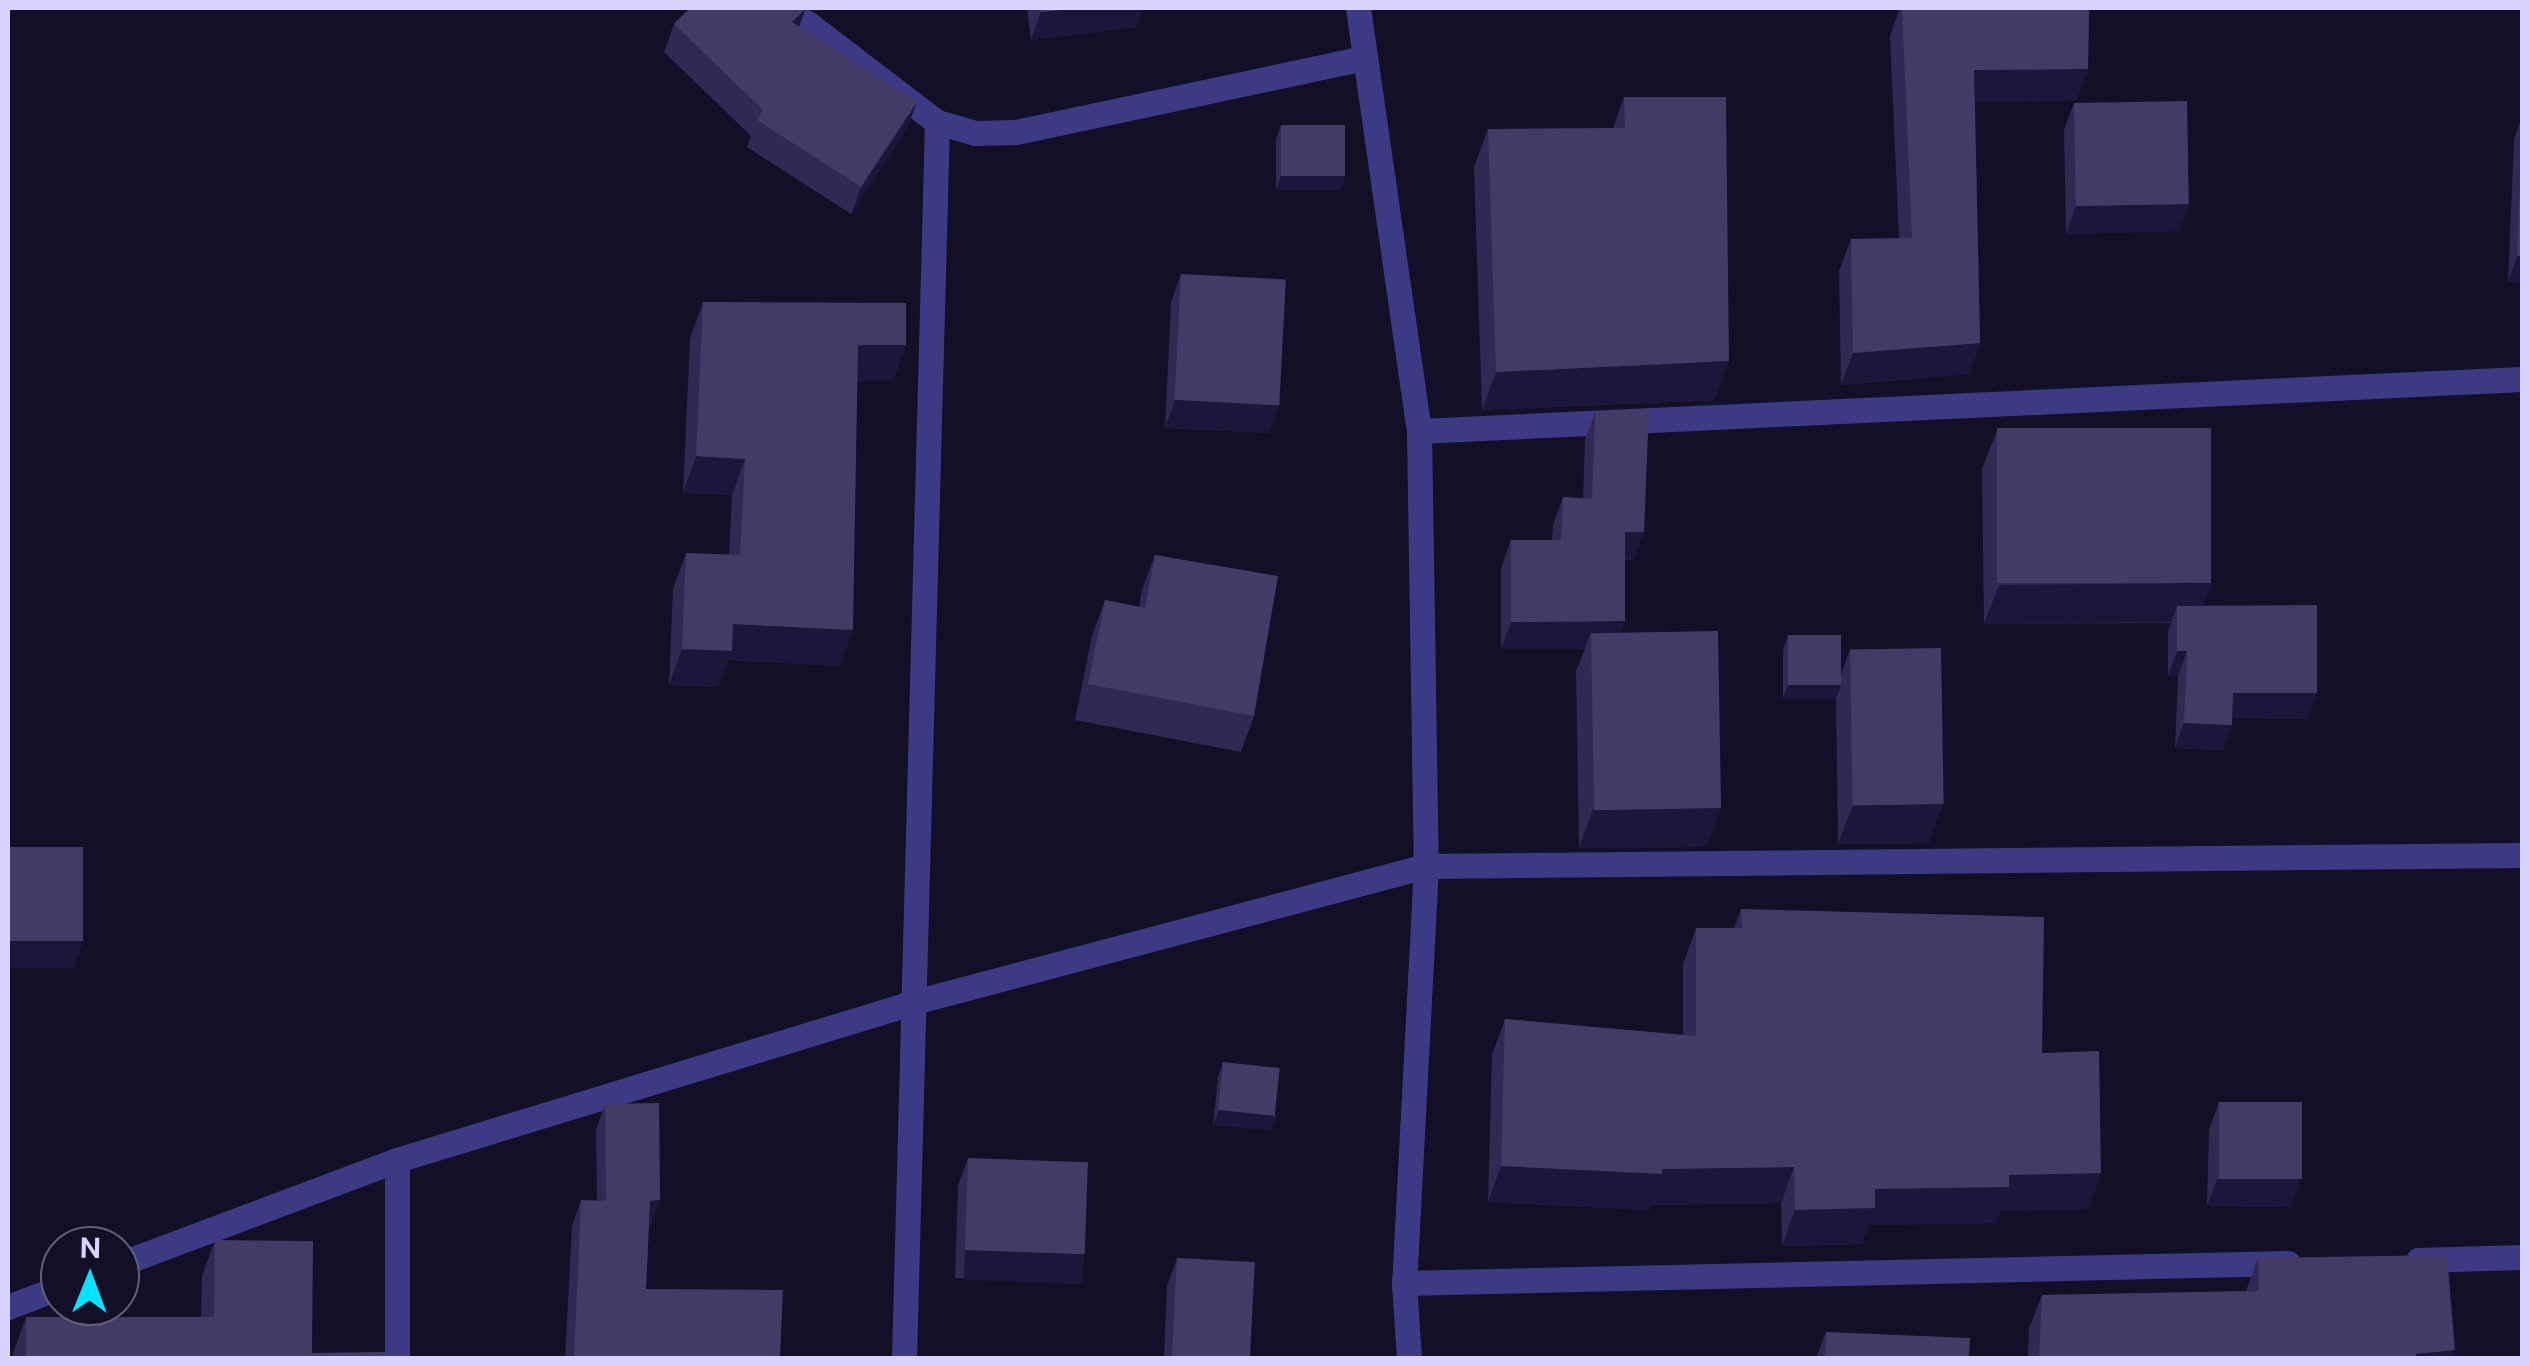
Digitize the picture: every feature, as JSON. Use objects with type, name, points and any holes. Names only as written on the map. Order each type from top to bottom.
[{"type":"street","points":[[1358,8],[1420,431],[1426,866],[1404,1283],[1410,1358]]},
{"type":"street","points":[[806,22],[937,122],[975,133],[1016,132],[1365,58]]},
{"type":"street","points":[[904,1358],[918,1001],[937,122]]},
{"type":"street","points":[[1420,431],[2522,379]]},
{"type":"street","points":[[140,1256],[397,1160],[918,1001],[1426,866],[2522,855]]},
{"type":"street","points":[[397,1160],[397,1358]]},
{"type":"street","points":[[2383,1260],[2522,1257]]},
{"type":"street","points":[[1404,1283],[2323,1262]]},
{"type":"street","points":[[8,1306],[40,1294]]},
{"type":"building","points":[[690,8],[806,8],[792,22],[917,102],[861,187],[757,120],[763,110],[674,24]]},
{"type":"building","points":[[1041,8],[1081,8],[1041,12]]},
{"type":"building","points":[[1902,8],[2089,8],[2088,69],[1974,70],[1980,343],[1853,353],[1851,239],[1912,238]]},
{"type":"building","points":[[1624,97],[1726,97],[1729,361],[1496,372],[1488,129],[1625,128]]},
{"type":"building","points":[[2187,101],[2189,204],[2076,206],[2074,103]]},
{"type":"building","points":[[1281,125],[1345,125],[1345,176],[1281,176]]},
{"type":"building","points":[[2522,133],[2522,256],[2517,256]]},
{"type":"building","points":[[1181,274],[1286,279],[1279,405],[1174,400]]},
{"type":"building","points":[[703,302],[906,303],[906,345],[858,345],[853,630],[733,624],[732,651],[682,649],[686,553],[740,555],[745,459],[696,456]]},
{"type":"building","points":[[1649,409],[1644,532],[1625,532],[1625,621],[1511,622],[1511,540],[1561,540],[1563,497],[1592,499],[1595,412]]},
{"type":"building","points":[[1997,428],[2211,428],[2211,583],[1997,583]]},
{"type":"building","points":[[1155,555],[1278,576],[1254,716],[1088,684],[1105,600],[1145,608]]},
{"type":"building","points":[[2317,605],[2317,693],[2233,693],[2232,725],[2184,723],[2187,651],[2177,651],[2177,606]]},
{"type":"building","points":[[1718,631],[1721,808],[1594,810],[1591,633]]},
{"type":"building","points":[[1788,635],[1841,635],[1841,685],[1788,685]]},
{"type":"building","points":[[1941,648],[1944,804],[1853,806],[1850,650]]},
{"type":"building","points":[[8,847],[83,847],[83,941],[8,941]]},
{"type":"building","points":[[1741,909],[2044,917],[2042,1053],[2099,1051],[2101,1173],[2009,1175],[2009,1187],[1875,1189],[1875,1208],[1795,1210],[1794,1167],[1662,1169],[1662,1174],[1501,1166],[1505,1019],[1696,1036],[1696,928],[1742,928]]},
{"type":"building","points":[[1223,1062],[1280,1068],[1275,1116],[1218,1110]]},
{"type":"building","points":[[2219,1102],[2302,1102],[2302,1179],[2219,1179]]},
{"type":"building","points":[[659,1103],[660,1200],[650,1201],[646,1289],[783,1290],[780,1358],[574,1358],[581,1200],[606,1201],[605,1104]]},
{"type":"building","points":[[968,1158],[1088,1162],[1085,1254],[965,1250]]},
{"type":"building","points":[[215,1240],[313,1241],[312,1353],[385,1352],[385,1358],[26,1358],[26,1317],[40,1317],[40,1326],[140,1326],[140,1317],[214,1317]]},
{"type":"building","points":[[2447,1255],[2455,1350],[2416,1354],[2416,1358],[2039,1358],[2042,1295],[2259,1291],[2258,1258]]},
{"type":"building","points":[[1177,1258],[1255,1262],[1250,1358],[1172,1358]]},
{"type":"building","points":[[1826,1332],[1970,1338],[1969,1358],[1825,1358]]}]
